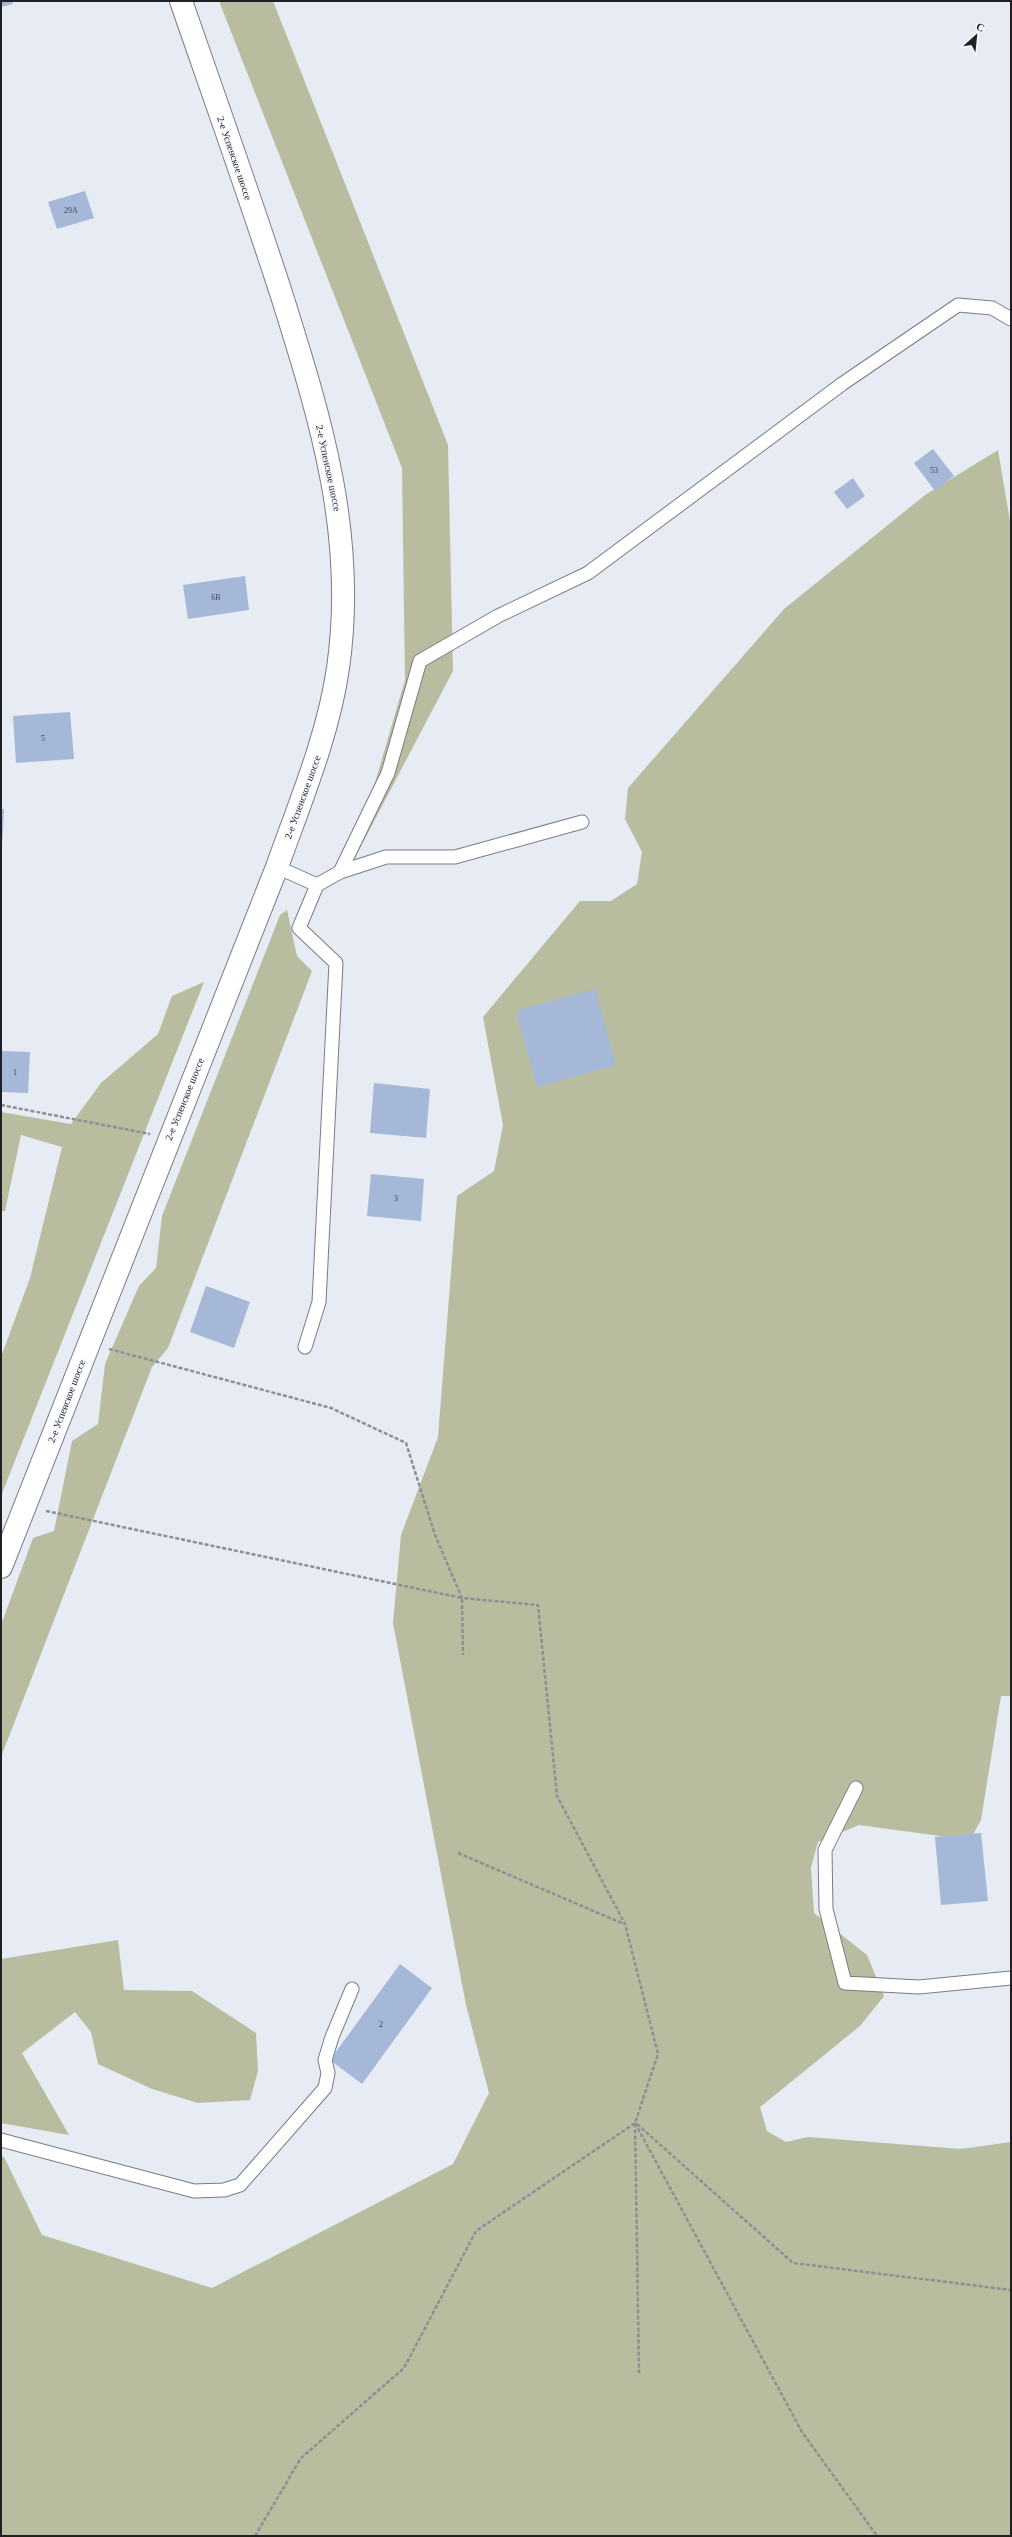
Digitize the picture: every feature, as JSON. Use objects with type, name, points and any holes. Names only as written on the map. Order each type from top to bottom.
[{"type":"main road","name":"2-е Успенское шоссе","points":[[1,1566],[169,1137],[277,867],[318,750],[333,695],[343,611],[341,535],[332,473],[310,388],[270,260],[181,1]]},
{"type":"lane","points":[[340,872],[388,773],[420,661],[498,616],[588,573],[842,384],[958,305],[992,308],[1011,319]]},
{"type":"lane","points":[[305,1347],[319,1302],[336,963],[298,928],[317,885],[340,872],[386,857],[455,857],[582,822]]},
{"type":"lane","points":[[277,867],[317,885]]},
{"type":"lane","points":[[856,1788],[825,1850],[826,1909],[845,1983],[919,1987],[1011,1978]]},
{"type":"lane","points":[[1,2140],[194,2191],[224,2190],[240,2185],[324,2088],[328,2073],[325,2060],[332,2037],[352,1989]]},
{"type":"path","points":[[1,1105],[169,1137]]},
{"type":"path","points":[[88,1343],[331,1408],[406,1443],[435,1535],[462,1598],[463,1655]]},
{"type":"path","points":[[24,1507],[462,1598],[538,1605],[557,1796],[625,1924],[658,2054],[635,2123],[639,2373]]},
{"type":"path","points":[[458,1853],[625,1924]]},
{"type":"path","points":[[635,2123],[793,2263],[1011,2290]]},
{"type":"path","points":[[255,2536],[301,2458],[404,2368],[476,2231],[635,2123]]},
{"type":"path","points":[[635,2123],[802,2432],[878,2536]]},
{"type":"green space","points":[[219,1],[273,1],[448,445],[453,671],[351,865],[405,680],[402,468]]},
{"type":"green space","points":[[998,450],[1011,527],[1011,1696],[1001,1696],[981,1820],[970,1840],[859,1825],[818,1842],[811,1868],[814,1913],[867,1955],[884,1996],[860,2026],[760,2107],[767,2131],[786,2142],[808,2137],[961,2149],[1011,2142],[1011,2536],[1,2536],[1,2156],[4,2157],[42,2235],[212,2288],[453,2164],[489,2093],[466,2005],[393,1623],[401,1535],[438,1437],[457,1196],[494,1171],[503,1125],[483,1017],[580,901],[611,901],[637,884],[642,852],[625,819],[628,788],[784,609],[925,495]]},
{"type":"green space","points":[[287,910],[297,956],[312,971],[168,1348],[152,1367],[1,1757],[1,1625],[33,1538],[54,1531],[72,1441],[98,1424],[105,1364],[139,1286],[156,1268],[162,1216],[280,915]]},
{"type":"green space","points":[[204,982],[1,1496],[1,1357],[30,1278],[62,1147],[21,1135],[5,1211],[1,1211],[1,1112],[71,1124],[101,1083],[158,1034],[172,996]]},
{"type":"green space","points":[[118,1940],[124,1990],[192,1991],[256,2033],[258,2071],[250,2100],[198,2103],[152,2089],[98,2064],[91,2032],[75,2012],[22,2053],[69,2135],[1,2123],[1,1959]]},
{"type":"building","points":[[1,1],[12,1],[13,4],[1,7]]},
{"type":"building","points":[[85,191],[94,218],[57,229],[48,202]]},
{"type":"building","points":[[933,449],[954,476],[935,491],[914,463]]},
{"type":"building","points":[[853,478],[865,496],[847,509],[834,492]]},
{"type":"building","points":[[245,576],[249,610],[188,619],[183,585]]},
{"type":"building","points":[[70,712],[74,759],[16,763],[13,716]]},
{"type":"building","points":[[1,809],[4,809],[2,848],[1,848]]},
{"type":"building","points":[[595,989],[616,1065],[537,1087],[516,1011]]},
{"type":"building","points":[[1,1051],[30,1052],[28,1093],[1,1092]]},
{"type":"building","points":[[374,1083],[430,1089],[426,1138],[370,1133]]},
{"type":"building","points":[[371,1174],[424,1179],[421,1221],[367,1216]]},
{"type":"building","points":[[206,1286],[250,1302],[234,1348],[190,1332]]},
{"type":"building","points":[[981,1833],[988,1901],[941,1905],[935,1837]]},
{"type":"building","points":[[400,1964],[432,1988],[362,2084],[330,2060]]}]
